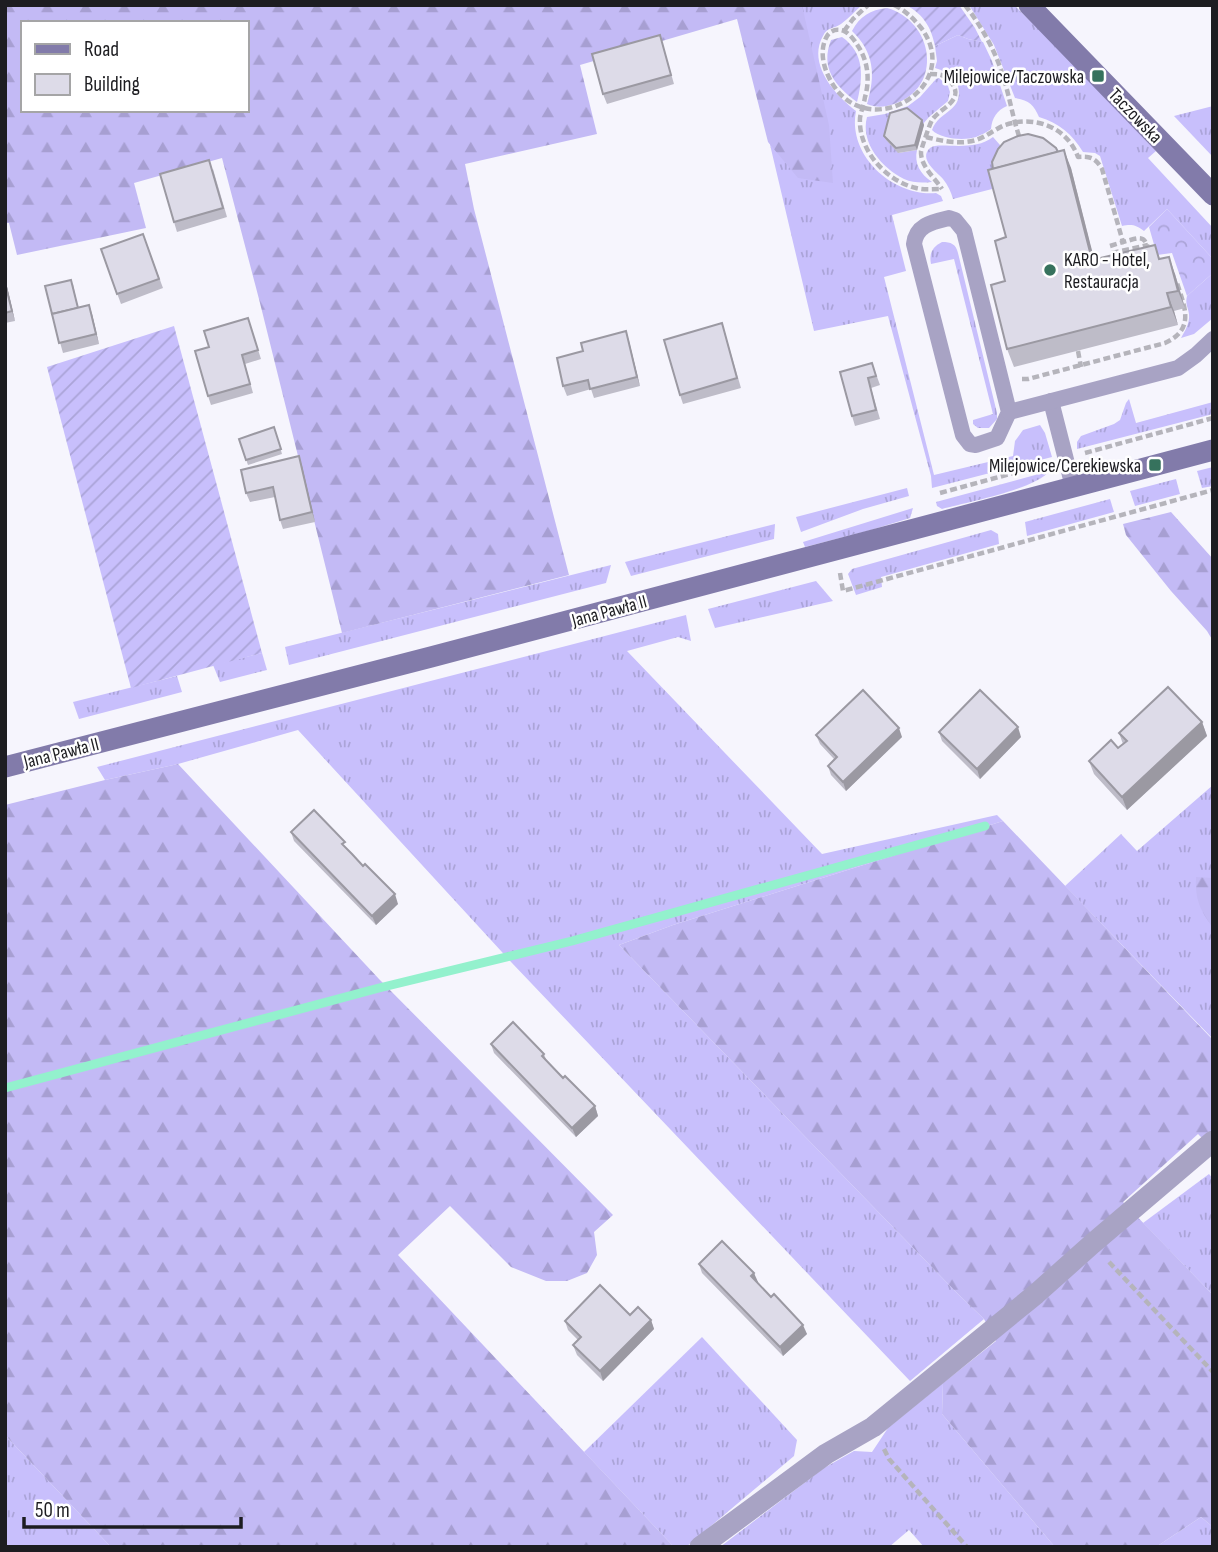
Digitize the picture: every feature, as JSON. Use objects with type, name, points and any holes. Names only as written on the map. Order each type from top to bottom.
[{"type":"main road","name":"Taczowska","points":[[1029,5],[1213,195]]},
{"type":"main road","name":"Jana Pawła II","points":[[5,766],[431,657],[1213,450]]},
{"type":"street","points":[[700,1547],[826,1454],[873,1427],[1037,1294],[1213,1141]]},
{"type":"lane","points":[[949,218],[955,220],[964,231],[1009,412],[1000,434],[992,440],[970,444],[963,435],[914,244],[919,230],[928,224],[949,218]]},
{"type":"lane","points":[[1009,412],[1178,368],[1213,339]]},
{"type":"lane","points":[[1051,401],[1073,487]]},
{"type":"path","points":[[844,31],[868,5]]},
{"type":"path","points":[[894,5],[905,10],[914,19],[929,41],[933,53],[930,74],[911,99],[901,105],[877,111],[863,108],[834,88],[823,63],[823,46],[828,34],[835,30],[844,31],[854,40],[863,54],[868,74],[863,108],[860,117],[866,146],[877,164],[898,180],[914,188],[942,189]]},
{"type":"path","points":[[965,5],[987,37],[995,56],[1022,145]]},
{"type":"path","points":[[930,74],[938,74],[951,81],[954,88],[955,96],[930,122],[921,151],[926,167],[947,200]]},
{"type":"path","points":[[926,137],[954,142],[975,141],[1014,123],[1036,121],[1058,129],[1070,142],[1078,157],[1088,156],[1099,163],[1123,242]]},
{"type":"path","points":[[1110,246],[1137,238],[1143,239],[1148,245],[1151,261]]},
{"type":"path","points":[[1112,253],[1148,245]]},
{"type":"path","points":[[1015,375],[1020,379],[1028,379],[1166,343],[1183,328],[1186,311],[1173,271]]},
{"type":"path","points":[[1078,351],[1084,377]]},
{"type":"path","points":[[836,550],[843,591],[1213,490]]},
{"type":"path","points":[[1092,1244],[1213,1372]]},
{"type":"path","points":[[873,1427],[889,1459],[967,1547]]},
{"type":"green space","points":[[5,5],[802,5],[829,125],[833,183],[798,178],[768,142],[737,19],[580,65],[597,134],[465,164],[474,209],[569,575],[342,633],[222,158],[134,183],[146,228],[17,255],[9,223],[5,223]]},
{"type":"green space","points":[[737,5],[862,5],[841,24],[825,33],[818,57],[832,88],[856,111],[855,128],[866,158],[890,181],[920,192],[936,193],[943,201],[892,215],[906,271],[884,277],[934,475],[1013,456],[1015,441],[1023,430],[1040,425],[1052,457],[932,488],[888,316],[814,331]]},
{"type":"green space","points":[[906,5],[959,5],[982,42],[958,35],[935,46],[926,22]]},
{"type":"green space","points":[[969,5],[1014,5],[1048,38],[1156,151],[1148,158],[1213,228],[1213,259],[1167,209],[1144,231],[1139,227],[1122,226],[1100,156],[1083,152],[1064,130],[1039,117],[1033,106],[1024,100],[1015,98],[994,45]]},
{"type":"green space","points":[[887,8],[903,15],[915,26],[927,55],[926,70],[921,84],[910,96],[894,104],[877,107],[867,104],[872,83],[871,64],[865,47],[852,31],[866,15]]},
{"type":"green space","points":[[958,35],[983,42],[1007,106],[996,115],[991,129],[965,139],[947,137],[932,130],[935,123],[954,106],[961,82],[955,75],[951,76],[935,68],[935,46]]},
{"type":"green space","points":[[842,37],[855,51],[860,66],[857,102],[836,83],[829,68],[827,59],[831,40]]},
{"type":"green space","points":[[939,78],[948,86],[948,101],[929,117],[898,153],[917,150],[919,168],[932,182],[907,180],[888,168],[875,154],[867,136],[867,117],[908,106]]},
{"type":"green space","points":[[1213,106],[1213,157],[1174,116]]},
{"type":"green space","points":[[993,137],[1005,148],[996,188],[953,199],[943,179],[927,161],[927,152],[934,146],[966,146],[985,142]]},
{"type":"green space","points":[[1167,209],[1213,259],[1213,273],[1187,296],[1172,253],[1157,255],[1149,227]]},
{"type":"green space","points":[[942,242],[953,244],[958,253],[997,413],[997,419],[989,428],[978,428],[973,424],[973,420],[993,414],[954,259],[931,264],[932,251]]},
{"type":"green space","points":[[1213,273],[1213,318],[1194,334],[1181,338],[1189,321],[1187,296]]},
{"type":"green space","points":[[174,326],[262,653],[131,688],[47,367]]},
{"type":"green space","points":[[1129,399],[1136,423],[1213,402],[1213,414],[1077,449],[1081,436],[1120,420]]},
{"type":"green space","points":[[1213,467],[1213,486],[1202,488],[1197,471]]},
{"type":"green space","points":[[1050,471],[1030,484],[999,494],[942,509],[937,506],[936,502]]},
{"type":"green space","points":[[1176,479],[1180,494],[1135,506],[1130,491]]},
{"type":"green space","points":[[907,488],[909,496],[863,509],[801,532],[796,517]]},
{"type":"green space","points":[[1110,499],[1114,512],[1027,536],[1025,522]]},
{"type":"green space","points":[[913,508],[910,518],[805,547],[803,542]]},
{"type":"green space","points":[[1171,512],[1213,559],[1213,641],[1126,535],[1123,524]]},
{"type":"green space","points":[[775,524],[774,539],[631,576],[625,562]]},
{"type":"green space","points":[[991,530],[998,534],[999,544],[881,577],[882,587],[856,595],[848,574],[852,569]]},
{"type":"green space","points":[[611,565],[606,583],[289,665],[285,647]]},
{"type":"green space","points":[[816,581],[833,601],[715,628],[708,609]]},
{"type":"green space","points":[[686,615],[691,641],[678,637],[627,651],[822,854],[997,815],[1003,821],[673,925],[619,945],[984,1319],[910,1381],[512,963],[298,730],[178,764],[105,780],[97,767]]},
{"type":"green space","points":[[262,653],[267,670],[220,682],[213,665]]},
{"type":"green space","points":[[177,676],[182,692],[79,719],[73,702]]},
{"type":"green space","points":[[178,764],[379,979],[613,1215],[594,1232],[597,1255],[587,1273],[567,1281],[546,1281],[511,1267],[450,1206],[398,1255],[674,1547],[111,1547],[5,1435],[5,805]]},
{"type":"green space","points":[[1213,785],[1213,1039],[1065,886],[1121,834],[1137,851]]},
{"type":"green space","points":[[1003,821],[1213,1040],[1213,1149],[1198,1134],[1123,1202],[1213,1295],[1213,1527],[1201,1517],[1156,1547],[1055,1547],[942,1414],[943,1383],[996,1341],[984,1319],[619,945],[673,925]]},
{"type":"green space","points":[[1196,877],[1213,878],[1213,928],[1199,904]]},
{"type":"green space","points":[[1209,1174],[1213,1179],[1213,1295],[1143,1223]]},
{"type":"green space","points":[[702,1337],[797,1440],[794,1456],[686,1547],[674,1547],[584,1452]]},
{"type":"green space","points":[[943,1383],[942,1414],[1055,1547],[924,1547],[909,1530],[889,1547],[720,1547],[824,1468],[854,1451],[872,1452],[888,1428]]},
{"type":"green space","points":[[5,1435],[111,1547],[5,1547]]},
{"type":"green space","points":[[1201,1517],[1213,1527],[1213,1547],[1156,1547]]},
{"type":"building","points":[[660,35],[671,75],[603,94],[592,54]]},
{"type":"building","points":[[907,108],[922,120],[915,145],[896,148],[884,136],[890,113]]},
{"type":"building","points":[[1028,134],[1043,138],[1058,152],[993,169],[992,162],[1004,142]]},
{"type":"building","name":"KARO - Hotel, Restauracja","points":[[1064,150],[1092,260],[1155,245],[1159,259],[1169,257],[1178,291],[1167,293],[1171,307],[1007,349],[991,285],[1005,281],[995,241],[1006,237],[988,170]]},
{"type":"building","points":[[209,160],[223,208],[174,222],[160,174]]},
{"type":"building","points":[[143,234],[159,279],[117,294],[101,249]]},
{"type":"building","points":[[71,280],[78,308],[52,314],[45,286]]},
{"type":"building","points":[[5,283],[12,311],[5,313]]},
{"type":"building","points":[[89,305],[96,334],[59,343],[52,314]]},
{"type":"building","points":[[248,318],[258,350],[242,355],[250,384],[208,396],[195,351],[209,347],[204,331]]},
{"type":"building","points":[[722,323],[737,378],[680,395],[664,340]]},
{"type":"building","points":[[626,331],[637,377],[590,389],[588,380],[563,386],[557,358],[583,351],[581,343]]},
{"type":"building","points":[[872,363],[876,376],[868,378],[876,410],[852,416],[840,372]]},
{"type":"building","points":[[274,427],[281,449],[246,460],[239,439]]},
{"type":"building","points":[[299,456],[312,512],[280,520],[273,487],[246,493],[241,470]]},
{"type":"building","points":[[1168,687],[1202,722],[1122,797],[1089,761],[1111,740],[1118,748],[1127,741],[1119,733]]},
{"type":"building","points":[[863,690],[899,728],[843,782],[828,766],[837,757],[816,735]]},
{"type":"building","points":[[980,690],[1018,727],[977,769],[939,732]]},
{"type":"building","points":[[314,810],[345,842],[342,844],[363,866],[365,864],[395,894],[372,916],[291,832]]},
{"type":"building","points":[[513,1022],[563,1078],[565,1076],[595,1106],[572,1128],[491,1044]]},
{"type":"building","points":[[722,1241],[754,1273],[751,1276],[771,1297],[774,1294],[803,1325],[780,1347],[699,1264]]},
{"type":"building","points":[[600,1285],[630,1315],[638,1307],[651,1320],[600,1371],[573,1345],[581,1337],[565,1321]]},
{"type":"waterway","points":[[5,1088],[379,988],[572,941],[985,826]]},
{"type":"place","name":"Milejowice/Taczowska","points":[[1098,76]]},
{"type":"place","name":"KARO - Hotel, Restauracja","points":[[1050,270]]},
{"type":"place","name":"Milejowice/Cerekiewska","points":[[1155,465]]}]
